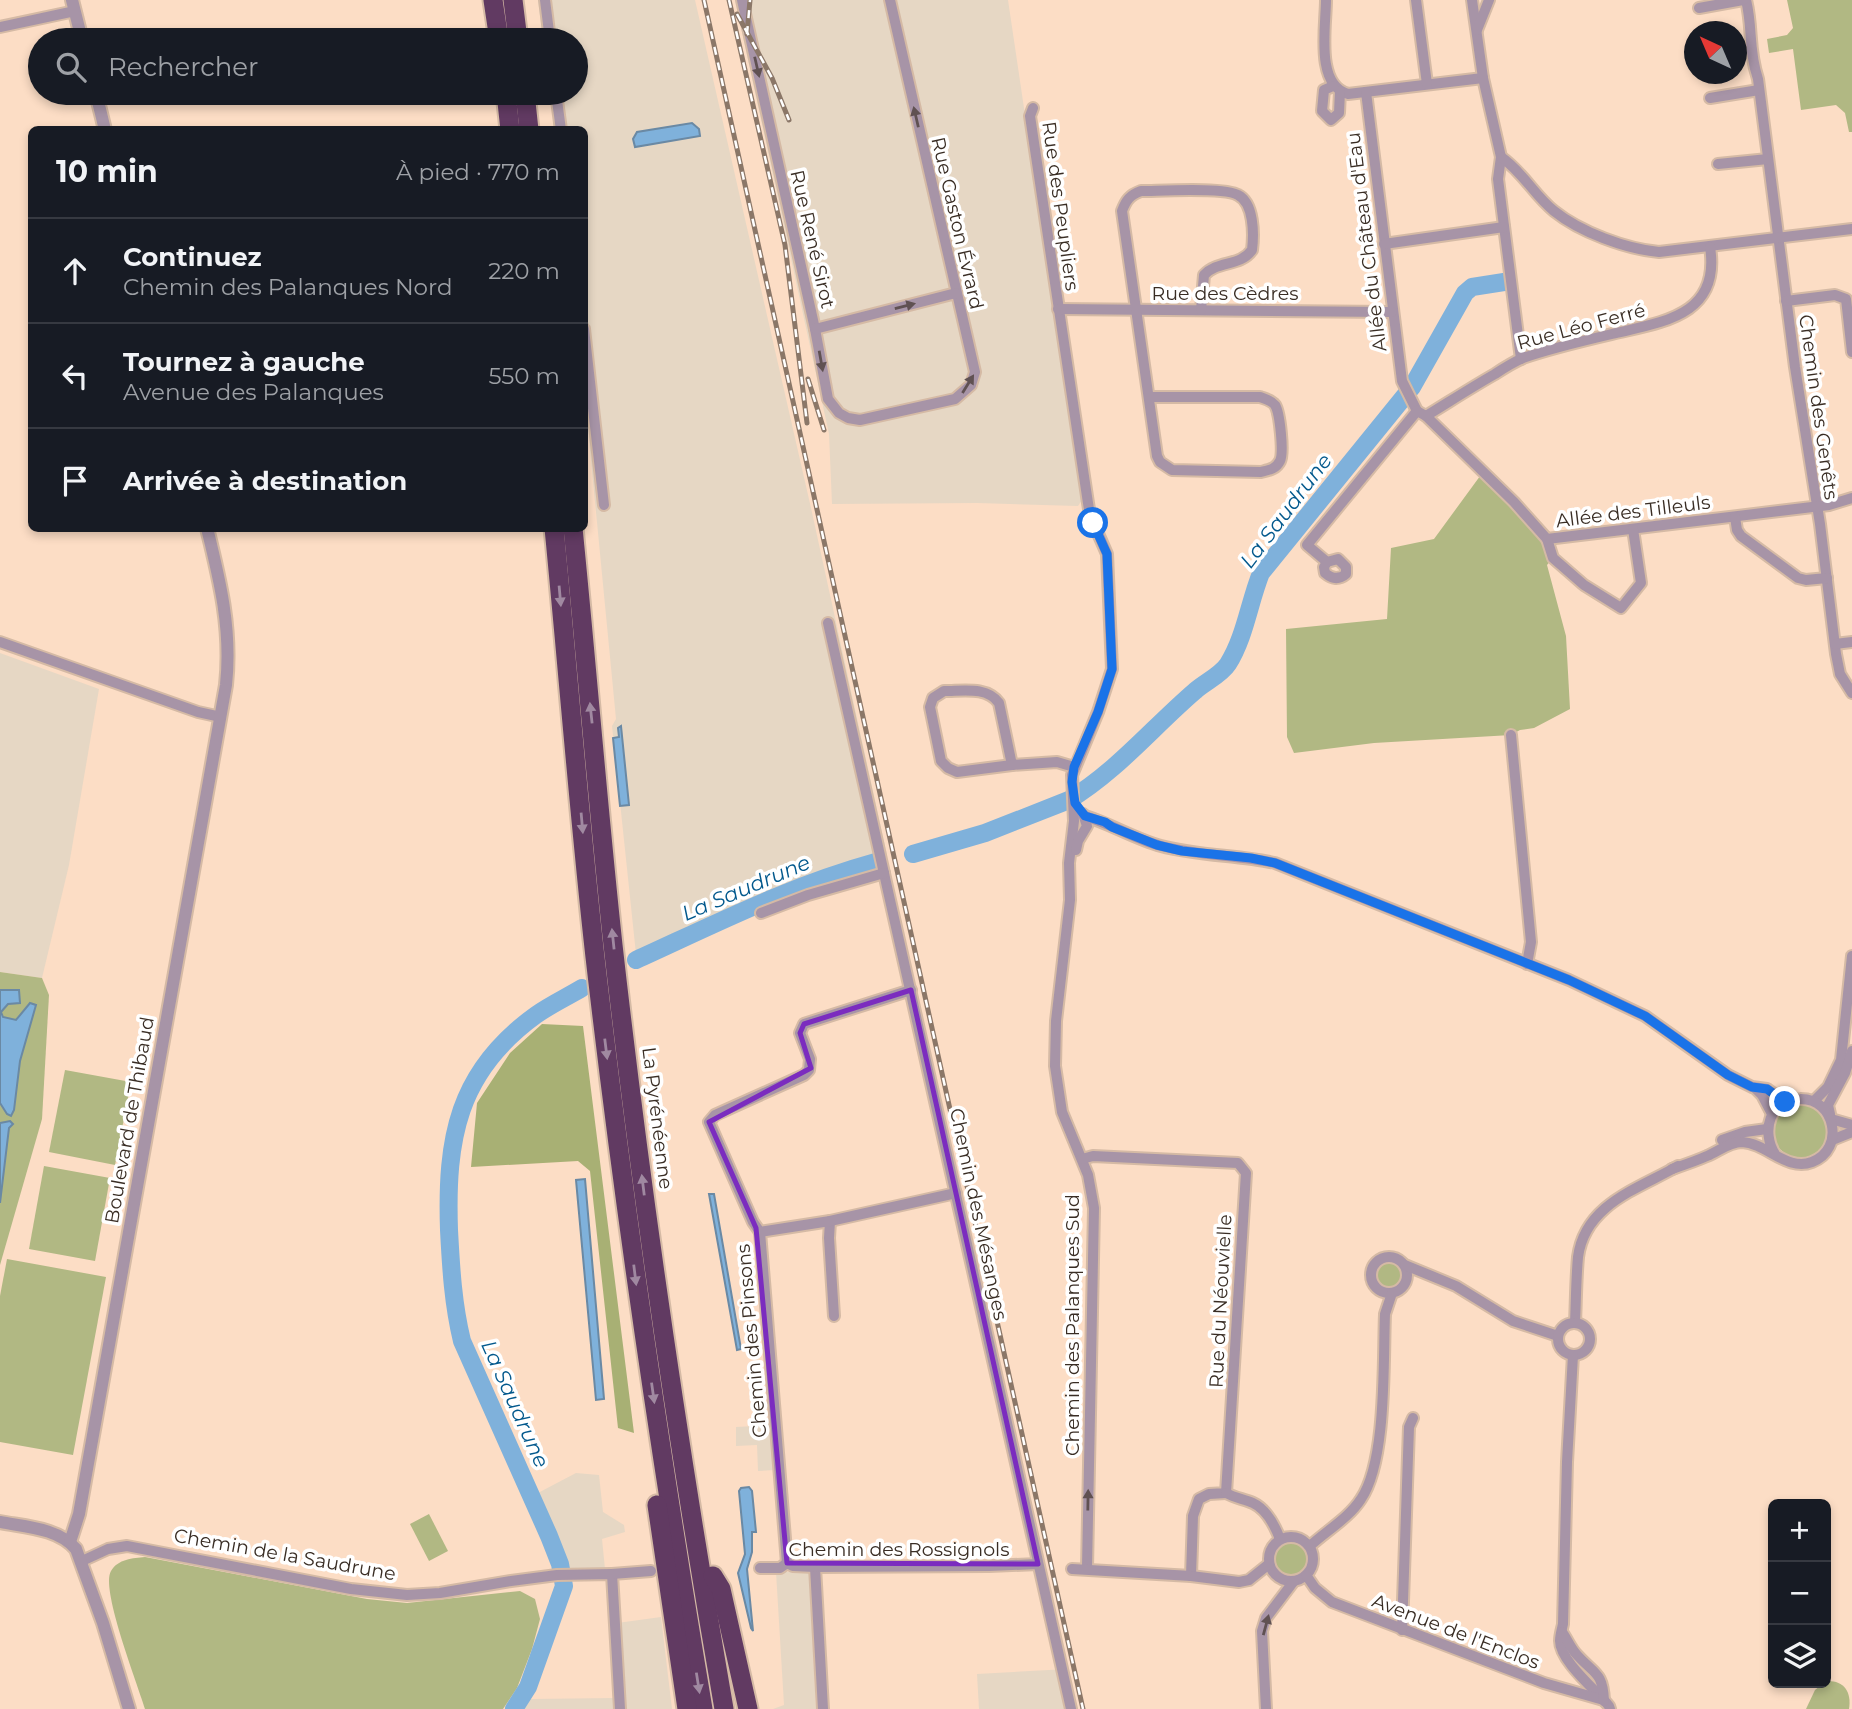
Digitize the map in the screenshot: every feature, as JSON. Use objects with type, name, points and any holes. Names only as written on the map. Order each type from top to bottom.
[{"type":"highway","points":[[493,0],[497,28]]},
{"type":"highway","points":[[513,0],[516,28]]},
{"type":"highway","points":[[507,105],[510,126]]},
{"type":"highway","points":[[526,105],[529,126]]},
{"type":"highway","points":[[554,532],[595,954],[657,1422],[650,1444],[664,1564],[691,1708]]},
{"type":"highway","name":"La Pyrénéenne","points":[[573,532],[613,944],[656,1277],[699,1564],[724,1709]]},
{"type":"highway","points":[[656,1277],[666,1286],[735,1709]]},
{"type":"highway","points":[[713,1576],[721,1588],[748,1709]]},
{"type":"street","points":[[545,0],[548,28]]},
{"type":"street","name":"Rue René Sirot","points":[[742,0],[828,399],[832,407],[848,418],[860,420],[908,410]]},
{"type":"street","name":"Rue Gaston Évrard","points":[[890,0],[975,372],[971,385],[955,399],[908,410]]},
{"type":"street","points":[[1326,0],[1323,29],[1329,79],[1336,89],[1348,94],[1483,78]]},
{"type":"street","points":[[1416,0],[1427,84]]},
{"type":"street","points":[[1472,0],[1483,78],[1501,157],[1497,179],[1521,359]]},
{"type":"street","points":[[1476,30],[1489,0]]},
{"type":"street","points":[[1699,8],[1745,0]]},
{"type":"street","name":"Chemin des Genêts","points":[[1745,0],[1750,13],[1750,47],[1759,90],[1835,644],[1840,674],[1852,693]]},
{"type":"street","points":[[0,27],[73,5],[79,28]]},
{"type":"street","points":[[1710,98],[1759,90]]},
{"type":"street","name":"Allée du Château d'Eau","points":[[1366,92],[1392,312],[1404,388],[1418,409]]},
{"type":"street","points":[[99,105],[104,126]]},
{"type":"street","points":[[558,105],[560,126]]},
{"type":"street","name":"Rue des Peupliers","points":[[1032,108],[1030,116],[1089,508],[1107,554],[1112,669],[1098,712],[1074,767],[1072,788],[1082,821]]},
{"type":"street","points":[[1501,157],[1515,167],[1554,211],[1572,223],[1638,250],[1659,252],[1779,243],[1852,229]]},
{"type":"street","points":[[1718,164],[1768,159]]},
{"type":"street","points":[[1149,397],[1260,397],[1269,400],[1278,414],[1282,453],[1280,463],[1261,472],[1172,470],[1165,467],[1157,456],[1122,211],[1125,201],[1132,194],[1141,191],[1231,192],[1244,200],[1249,207],[1252,250],[1242,260],[1215,267],[1204,275],[1201,310]]},
{"type":"street","points":[[1384,244],[1504,227]]},
{"type":"street","name":"Rue Léo Ferré","points":[[1328,562],[1307,545],[1418,409],[1521,359],[1586,340],[1659,324],[1684,313],[1696,303],[1706,288],[1712,261],[1710,247]]},
{"type":"street","points":[[815,329],[956,293]]},
{"type":"street","points":[[1786,301],[1843,296],[1848,304],[1852,352]]},
{"type":"street","name":"Rue des Cèdres","points":[[1058,309],[1392,312]]},
{"type":"street","points":[[588,363],[604,505]]},
{"type":"street","name":"Allée des Tilleuls","points":[[1418,409],[1514,502],[1547,539],[1735,517],[1816,506],[1852,498]]},
{"type":"street","points":[[1735,517],[1741,536],[1798,578],[1827,578]]},
{"type":"street","points":[[1547,539],[1553,558],[1584,585],[1621,608],[1641,583],[1633,530]]},
{"type":"street","name":"Boulevard de Thibaud","points":[[70,1542],[79,1514],[228,676],[229,633],[224,598],[208,532]]},
{"type":"street","name":"Chemin des Mésanges","points":[[828,623],[1071,1709]]},
{"type":"street","points":[[0,642],[198,712],[220,717]]},
{"type":"street","points":[[1835,644],[1852,642]]},
{"type":"street","points":[[1012,765],[999,703],[994,695],[983,691],[944,691],[933,698],[930,707],[941,761],[948,768],[957,772],[1057,762],[1074,767]]},
{"type":"street","points":[[1511,735],[1531,942],[1527,964]]},
{"type":"street","points":[[1082,821],[1105,822],[1157,845],[1182,851],[1275,863],[1569,980],[1645,1016],[1728,1075],[1755,1088],[1772,1114]]},
{"type":"street","name":"Chemin des Palanques Sud","points":[[1082,821],[1069,863],[1055,1066],[1062,1112],[1093,1190],[1087,1568]]},
{"type":"street","points":[[761,913],[808,895],[884,873]]},
{"type":"street","points":[[1814,1101],[1828,1087],[1841,1060],[1852,956]]},
{"type":"street","points":[[760,1231],[747,1210],[709,1122],[715,1115],[804,1075],[809,1070],[810,1059],[800,1032],[804,1024],[911,990]]},
{"type":"street","points":[[1848,995],[1852,1011]]},
{"type":"street","points":[[1672,1169],[1744,1142],[1765,1147],[1793,1164],[1813,1162],[1828,1149],[1832,1140],[1833,1129],[1828,1105],[1845,1073],[1852,1051]]},
{"type":"street","points":[[1755,1088],[1767,1089],[1785,1102]]},
{"type":"street","points":[[1775,1154],[1767,1129],[1772,1114],[1785,1102],[1794,1099],[1814,1101],[1821,1105],[1831,1118],[1852,1125]]},
{"type":"street","points":[[1574,1323],[1579,1255],[1591,1220],[1606,1206],[1632,1190],[1726,1139],[1745,1132],[1767,1129]]},
{"type":"street","points":[[1832,1140],[1852,1132]]},
{"type":"street","name":"Rue du Néouvielle","points":[[1082,1159],[1093,1156],[1238,1163],[1246,1172],[1226,1493]]},
{"type":"street","name":"Chemin des Pinsons","points":[[787,1563],[760,1231],[830,1221],[956,1193]]},
{"type":"street","points":[[830,1221],[834,1317]]},
{"type":"street","points":[[1392,1293],[1379,1291],[1374,1287],[1371,1275],[1371,1269],[1378,1260],[1390,1256],[1456,1286],[1513,1321],[1558,1336]]},
{"type":"street","points":[[1405,1265],[1408,1275],[1405,1285]]},
{"type":"street","points":[[1310,1546],[1344,1518],[1361,1499],[1373,1476],[1378,1450],[1385,1314],[1392,1293],[1413,1280],[1434,1277]]},
{"type":"street","points":[[1379,1291],[1385,1314]]},
{"type":"street","points":[[1574,1323],[1587,1329],[1590,1339],[1584,1352],[1573,1355],[1561,1348],[1558,1336],[1564,1326],[1574,1323]]},
{"type":"street","points":[[1573,1355],[1560,1642],[1563,1653],[1606,1706]]},
{"type":"street","points":[[1402,1630],[1409,1427],[1413,1418]]},
{"type":"street","points":[[1191,1576],[1193,1516],[1199,1499],[1209,1494],[1226,1493],[1254,1503],[1275,1527],[1280,1539]]},
{"type":"street","points":[[0,1522],[49,1532],[70,1542],[82,1561],[130,1709]]},
{"type":"street","points":[[1266,1709],[1262,1631],[1266,1618],[1294,1581],[1310,1570],[1314,1558],[1310,1546],[1293,1536],[1280,1539],[1270,1550],[1269,1564],[1275,1575],[1287,1581],[1294,1581]]},
{"type":"street","name":"Chemin de la Saudrune","points":[[82,1561],[108,1549],[127,1546],[351,1589],[407,1595],[440,1593],[562,1575],[651,1571]]},
{"type":"street","name":"Chemin des Rossignols","points":[[760,1568],[779,1567],[787,1563],[793,1566],[815,1567],[1038,1564]]},
{"type":"street","points":[[1072,1569],[1244,1581],[1269,1564]]},
{"type":"street","points":[[815,1567],[824,1709]]},
{"type":"street","points":[[612,1574],[620,1709]]},
{"type":"street","name":"Avenue de l'Enclos","points":[[1306,1575],[1315,1588],[1332,1602],[1606,1706]]},
{"type":"highlighted area","points":[[911,990],[1038,1564],[787,1563],[756,1228],[709,1122],[811,1068],[800,1033],[804,1024]]},
{"type":"shaded area","points":[[538,0],[695,0],[887,855],[860,859],[819,872],[740,904],[636,954],[612,726],[616,719],[588,429],[588,126],[555,126],[552,105],[588,105],[588,28],[542,28]]},
{"type":"shaded area","points":[[735,0],[1008,0],[1082,500],[1078,506],[977,503],[832,504],[829,434]]},
{"type":"shaded area","points":[[0,653],[99,689],[69,865],[42,978],[0,972]]},
{"type":"shaded area","points":[[769,1418],[774,1470],[758,1471],[757,1445],[736,1446],[736,1427],[755,1426],[756,1419]]},
{"type":"shaded area","points":[[576,1473],[599,1475],[603,1512],[624,1525],[625,1532],[602,1539],[605,1569],[566,1570],[536,1494]]},
{"type":"shaded area","points":[[776,1572],[809,1572],[816,1709],[773,1709],[784,1705]]},
{"type":"shaded area","points":[[661,1617],[672,1709],[522,1709],[530,1699],[614,1698],[610,1624]]},
{"type":"shaded area","points":[[1068,1669],[1077,1709],[979,1709],[977,1674]]},
{"type":"green space","points":[[1787,0],[1852,0],[1852,132],[1849,132],[1845,113],[1836,105],[1801,110],[1793,49],[1769,53],[1767,39],[1787,35],[1793,28]]},
{"type":"green space","points":[[1483,472],[1547,539],[1553,558],[1547,565],[1566,636],[1570,709],[1534,728],[1520,730],[1511,735],[1374,743],[1294,753],[1287,737],[1286,629],[1387,619],[1391,548],[1434,539]]},
{"type":"green space","points":[[0,972],[42,978],[49,995],[42,1119],[0,1265]]},
{"type":"green space","points":[[542,1024],[583,1026],[634,1433],[618,1428],[590,1171],[578,1161],[471,1167],[477,1103],[510,1053]]},
{"type":"green space","points":[[65,1070],[131,1082],[115,1165],[49,1152]]},
{"type":"green space","points":[[1805,1104],[1815,1108],[1823,1116],[1827,1131],[1823,1146],[1815,1154],[1795,1158],[1785,1154],[1777,1146],[1773,1126],[1777,1116],[1785,1108]]},
{"type":"green space","points":[[44,1166],[110,1178],[95,1261],[29,1249]]},
{"type":"green space","points":[[7,1259],[106,1277],[73,1455],[0,1442],[0,1296]]},
{"type":"green space","points":[[1390,1262],[1399,1266],[1403,1275],[1399,1284],[1390,1288],[1381,1284],[1377,1275],[1381,1266]]},
{"type":"green space","points":[[429,1514],[448,1551],[429,1561],[410,1524]]},
{"type":"green space","points":[[1291,1540],[1304,1546],[1310,1559],[1304,1572],[1291,1578],[1278,1572],[1272,1559],[1278,1546]]},
{"type":"green space","points":[[145,1557],[367,1599],[407,1603],[520,1591],[535,1599],[540,1619],[517,1688],[503,1709],[145,1709],[115,1616],[109,1581],[111,1571],[118,1564]]},
{"type":"green space","points":[[1831,1681],[1837,1682],[1848,1692],[1849,1709],[1806,1709],[1815,1690],[1831,1688]]},
{"type":"water","points":[[692,123],[699,129],[700,136],[635,147],[633,139],[637,132]]},
{"type":"water","points":[[621,726],[629,805],[620,806],[613,738],[619,737],[618,728]]},
{"type":"water","points":[[0,990],[19,990],[20,1003],[8,1004],[1,1012],[3,1017],[16,1020],[30,1003],[36,1005],[20,1061],[11,1116],[0,1103]]},
{"type":"water","points":[[10,1121],[13,1124],[9,1128],[0,1203],[0,1123]]},
{"type":"water","points":[[585,1179],[604,1399],[596,1400],[576,1180]]},
{"type":"water","points":[[709,1194],[714,1194],[741,1349],[737,1350]]},
{"type":"water","points":[[749,1487],[752,1491],[756,1532],[752,1532],[752,1552],[747,1569],[753,1631],[738,1573],[745,1554],[739,1491]]},
{"type":"waterway","name":"La Saudrune","points":[[913,854],[985,833],[1069,800],[1103,776],[1179,705],[1221,672],[1239,643],[1261,573],[1412,387],[1465,293],[1472,287],[1504,282]]},
{"type":"waterway","name":"La Saudrune","points":[[636,960],[784,894],[876,862]]},
{"type":"waterway","name":"La Saudrune","points":[[514,1709],[528,1687],[564,1586],[560,1564],[549,1536],[462,1341],[454,1300],[449,1230],[450,1166],[454,1137],[462,1110],[473,1084],[489,1060],[509,1037],[536,1015],[582,988]]},
{"type":"railway","points":[[704,0],[1083,1709]]},
{"type":"railway","points":[[729,0],[785,245],[807,423]]},
{"type":"railway","points":[[747,34],[750,0]]},
{"type":"railway","points":[[737,14],[772,78],[789,120]]},
{"type":"railway","points":[[808,379],[824,430]]},
{"type":"route","points":[[1093,523],[1107,554],[1112,669],[1072,775],[1075,803],[1085,816],[1157,845],[1182,851],[1275,863],[1569,980],[1645,1016],[1741,1083],[1772,1091],[1785,1102]]}]
